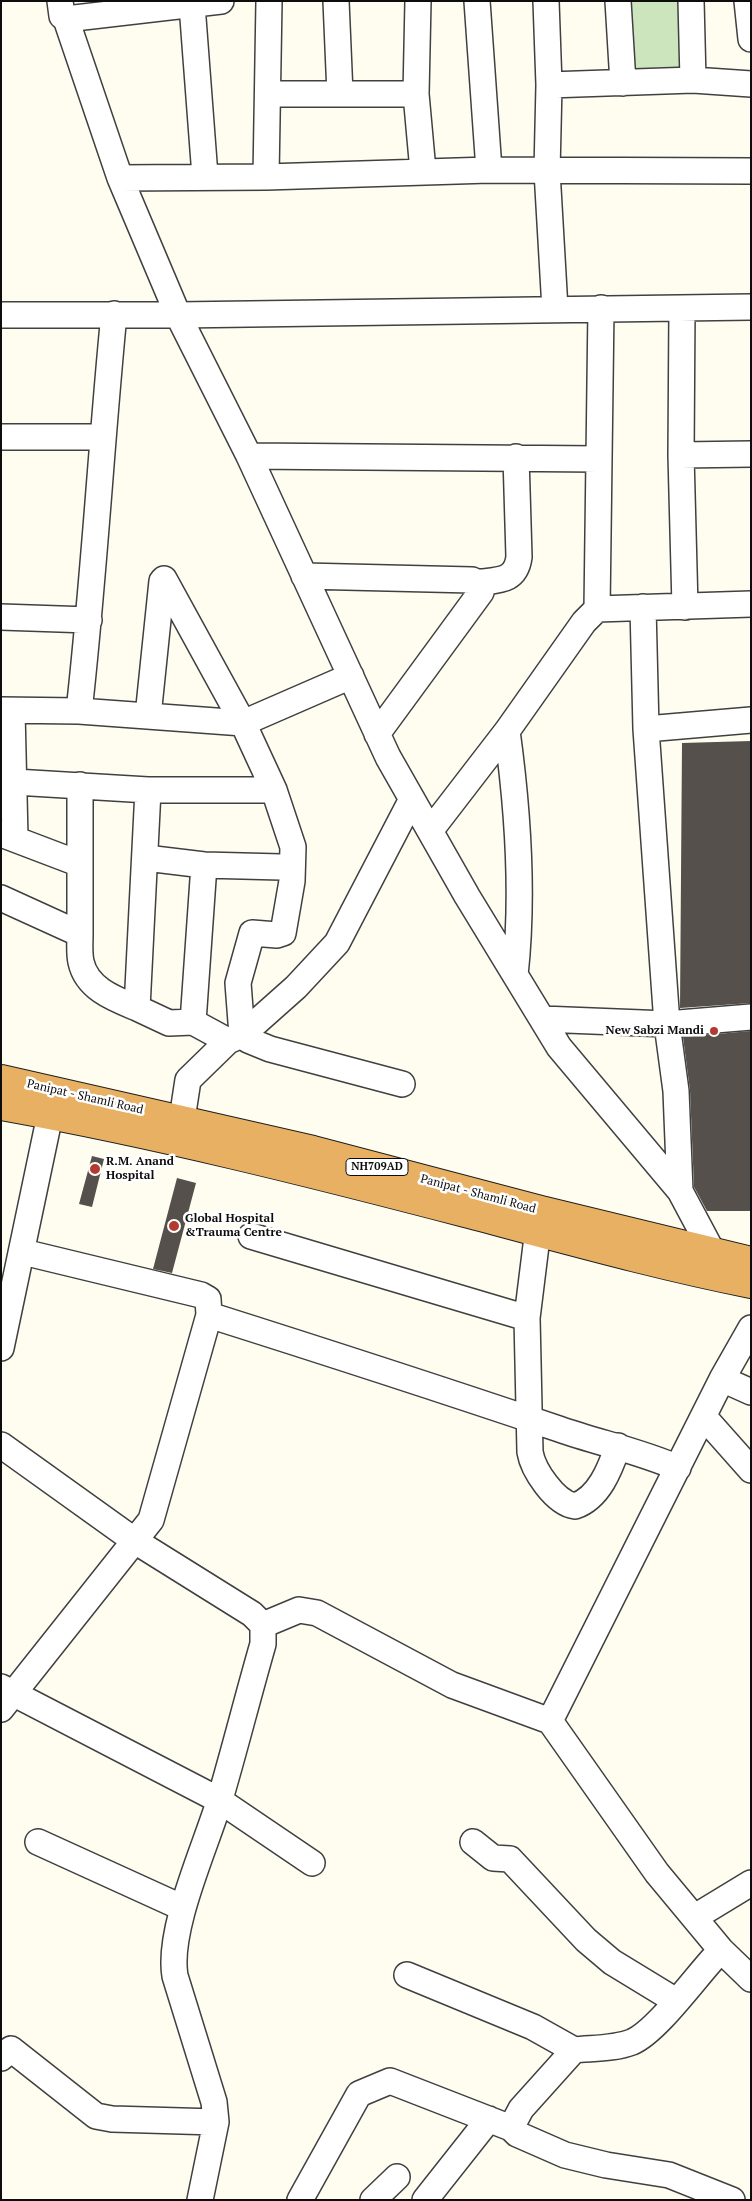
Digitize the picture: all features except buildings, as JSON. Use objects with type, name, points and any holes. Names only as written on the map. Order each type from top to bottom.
[{"type":"highway","name":"Panipat - Shamli Road","points":[[1,1079],[53,1102],[309,1173],[539,1221],[715,1265],[751,1284]]},
{"type":"highway","name":"Panipat - Shamli Road","points":[[1,1106],[53,1102],[182,1119],[314,1150],[539,1221]]},
{"type":"highway","name":"Panipat - Shamli Road","points":[[715,1265],[751,1261]]},
{"type":"street","points":[[221,1],[192,5],[63,12],[120,178],[178,315],[248,456],[377,734],[412,799],[559,1047],[680,1191],[715,1265]]},
{"type":"street","points":[[266,177],[269,94],[269,1]]},
{"type":"street","points":[[336,1],[340,94]]},
{"type":"street","points":[[418,1],[416,94],[423,171]]},
{"type":"street","points":[[477,1],[489,170]]},
{"type":"street","points":[[546,1],[549,85],[547,171],[555,309]]},
{"type":"street","points":[[618,1],[623,82]]},
{"type":"street","points":[[691,1],[693,80]]},
{"type":"street","points":[[747,1],[751,39]]},
{"type":"street","points":[[192,5],[205,176]]},
{"type":"street","points":[[549,85],[693,80],[751,84]]},
{"type":"street","points":[[269,94],[416,94]]},
{"type":"street","points":[[120,178],[266,177],[489,170],[751,171]]},
{"type":"street","points":[[1,315],[178,315],[751,307]]},
{"type":"street","points":[[597,609],[601,308]]},
{"type":"street","points":[[682,308],[681,455],[685,607]]},
{"type":"street","points":[[79,711],[89,620],[102,437],[114,314]]},
{"type":"street","points":[[1,437],[102,437]]},
{"type":"street","points":[[681,455],[751,454]]},
{"type":"street","points":[[248,456],[598,459]]},
{"type":"street","points":[[304,576],[472,580],[482,582],[501,580],[512,575],[517,568],[519,558],[516,457]]},
{"type":"street","points":[[148,716],[158,601],[164,579],[243,722],[274,790],[293,847],[283,932],[278,935],[254,932],[251,934],[238,983],[235,1038]]},
{"type":"street","points":[[377,734],[481,592],[482,582]]},
{"type":"street","points":[[430,831],[507,731],[584,622],[597,609],[751,604]]},
{"type":"street","points":[[642,607],[646,728],[667,1024],[676,1091],[680,1191]]},
{"type":"street","points":[[1,617],[89,620]]},
{"type":"street","points":[[80,864],[8,836],[15,782],[7,710],[79,711],[243,722],[351,676]]},
{"type":"street","points":[[646,728],[751,720]]},
{"type":"street","points":[[507,731],[515,793],[518,868],[519,938],[515,975]]},
{"type":"street","points":[[15,782],[148,790],[274,790]]},
{"type":"street","points":[[80,785],[81,962],[84,970],[99,990],[168,1023],[193,1022],[270,1049],[402,1084]]},
{"type":"street","points":[[137,1008],[148,790]]},
{"type":"street","points":[[182,1119],[188,1080],[296,987],[336,943],[412,799]]},
{"type":"street","points":[[146,858],[204,865],[281,867],[292,865]]},
{"type":"street","points":[[193,1022],[204,865]]},
{"type":"street","points":[[1,898],[80,934]]},
{"type":"street","points":[[542,1019],[667,1024],[751,1016]]},
{"type":"street","points":[[1,1348],[23,1252],[53,1102]]},
{"type":"street","points":[[539,1221],[527,1318],[530,1452],[532,1464],[541,1478],[561,1499],[570,1505],[580,1504],[592,1497],[612,1463],[618,1446]]},
{"type":"street","points":[[251,1236],[527,1318]]},
{"type":"street","points":[[23,1252],[201,1294],[208,1299],[209,1315],[153,1514],[135,1541],[5,1697],[220,1800],[312,1863]]},
{"type":"street","points":[[209,1315],[530,1419],[647,1454],[678,1468]]},
{"type":"street","points":[[550,1721],[722,1379],[751,1328]]},
{"type":"street","points":[[722,1379],[751,1392]]},
{"type":"street","points":[[704,1417],[751,1470]]},
{"type":"street","points":[[1,1445],[135,1541],[252,1614],[262,1625],[262,1644],[220,1800],[183,1908],[174,1966],[210,2086],[216,2122],[200,2200]]},
{"type":"street","points":[[262,1625],[299,1610],[317,1613],[452,1684],[550,1721],[657,1873],[721,1950],[751,1979]]},
{"type":"street","points":[[38,1842],[183,1908]]},
{"type":"street","points":[[472,1842],[493,1858],[510,1859],[586,1940],[612,1962],[676,2001]]},
{"type":"street","points":[[695,1917],[751,1883]]},
{"type":"street","points":[[407,1975],[533,2027],[574,2050],[616,2046],[642,2036],[721,1950]]},
{"type":"street","points":[[5,2050],[96,2116],[112,2119],[216,2122]]},
{"type":"street","points":[[426,2200],[500,2123],[521,2108],[574,2050]]},
{"type":"street","points":[[300,2200],[359,2094],[390,2081],[500,2123],[517,2134],[565,2155],[606,2166],[669,2175],[732,2200]]},
{"type":"street","points":[[373,2200],[397,2177]]},
{"type":"green space","points":[[626,1],[683,1],[685,70],[628,72]]},
{"type":"place","name":"New Sabzi Mandi","points":[[714,1031]]},
{"type":"place","name":"R.M. Anand Hospital","points":[[95,1169]]},
{"type":"place","name":"Global Hospital &Trauma Centre","points":[[174,1226]]}]
